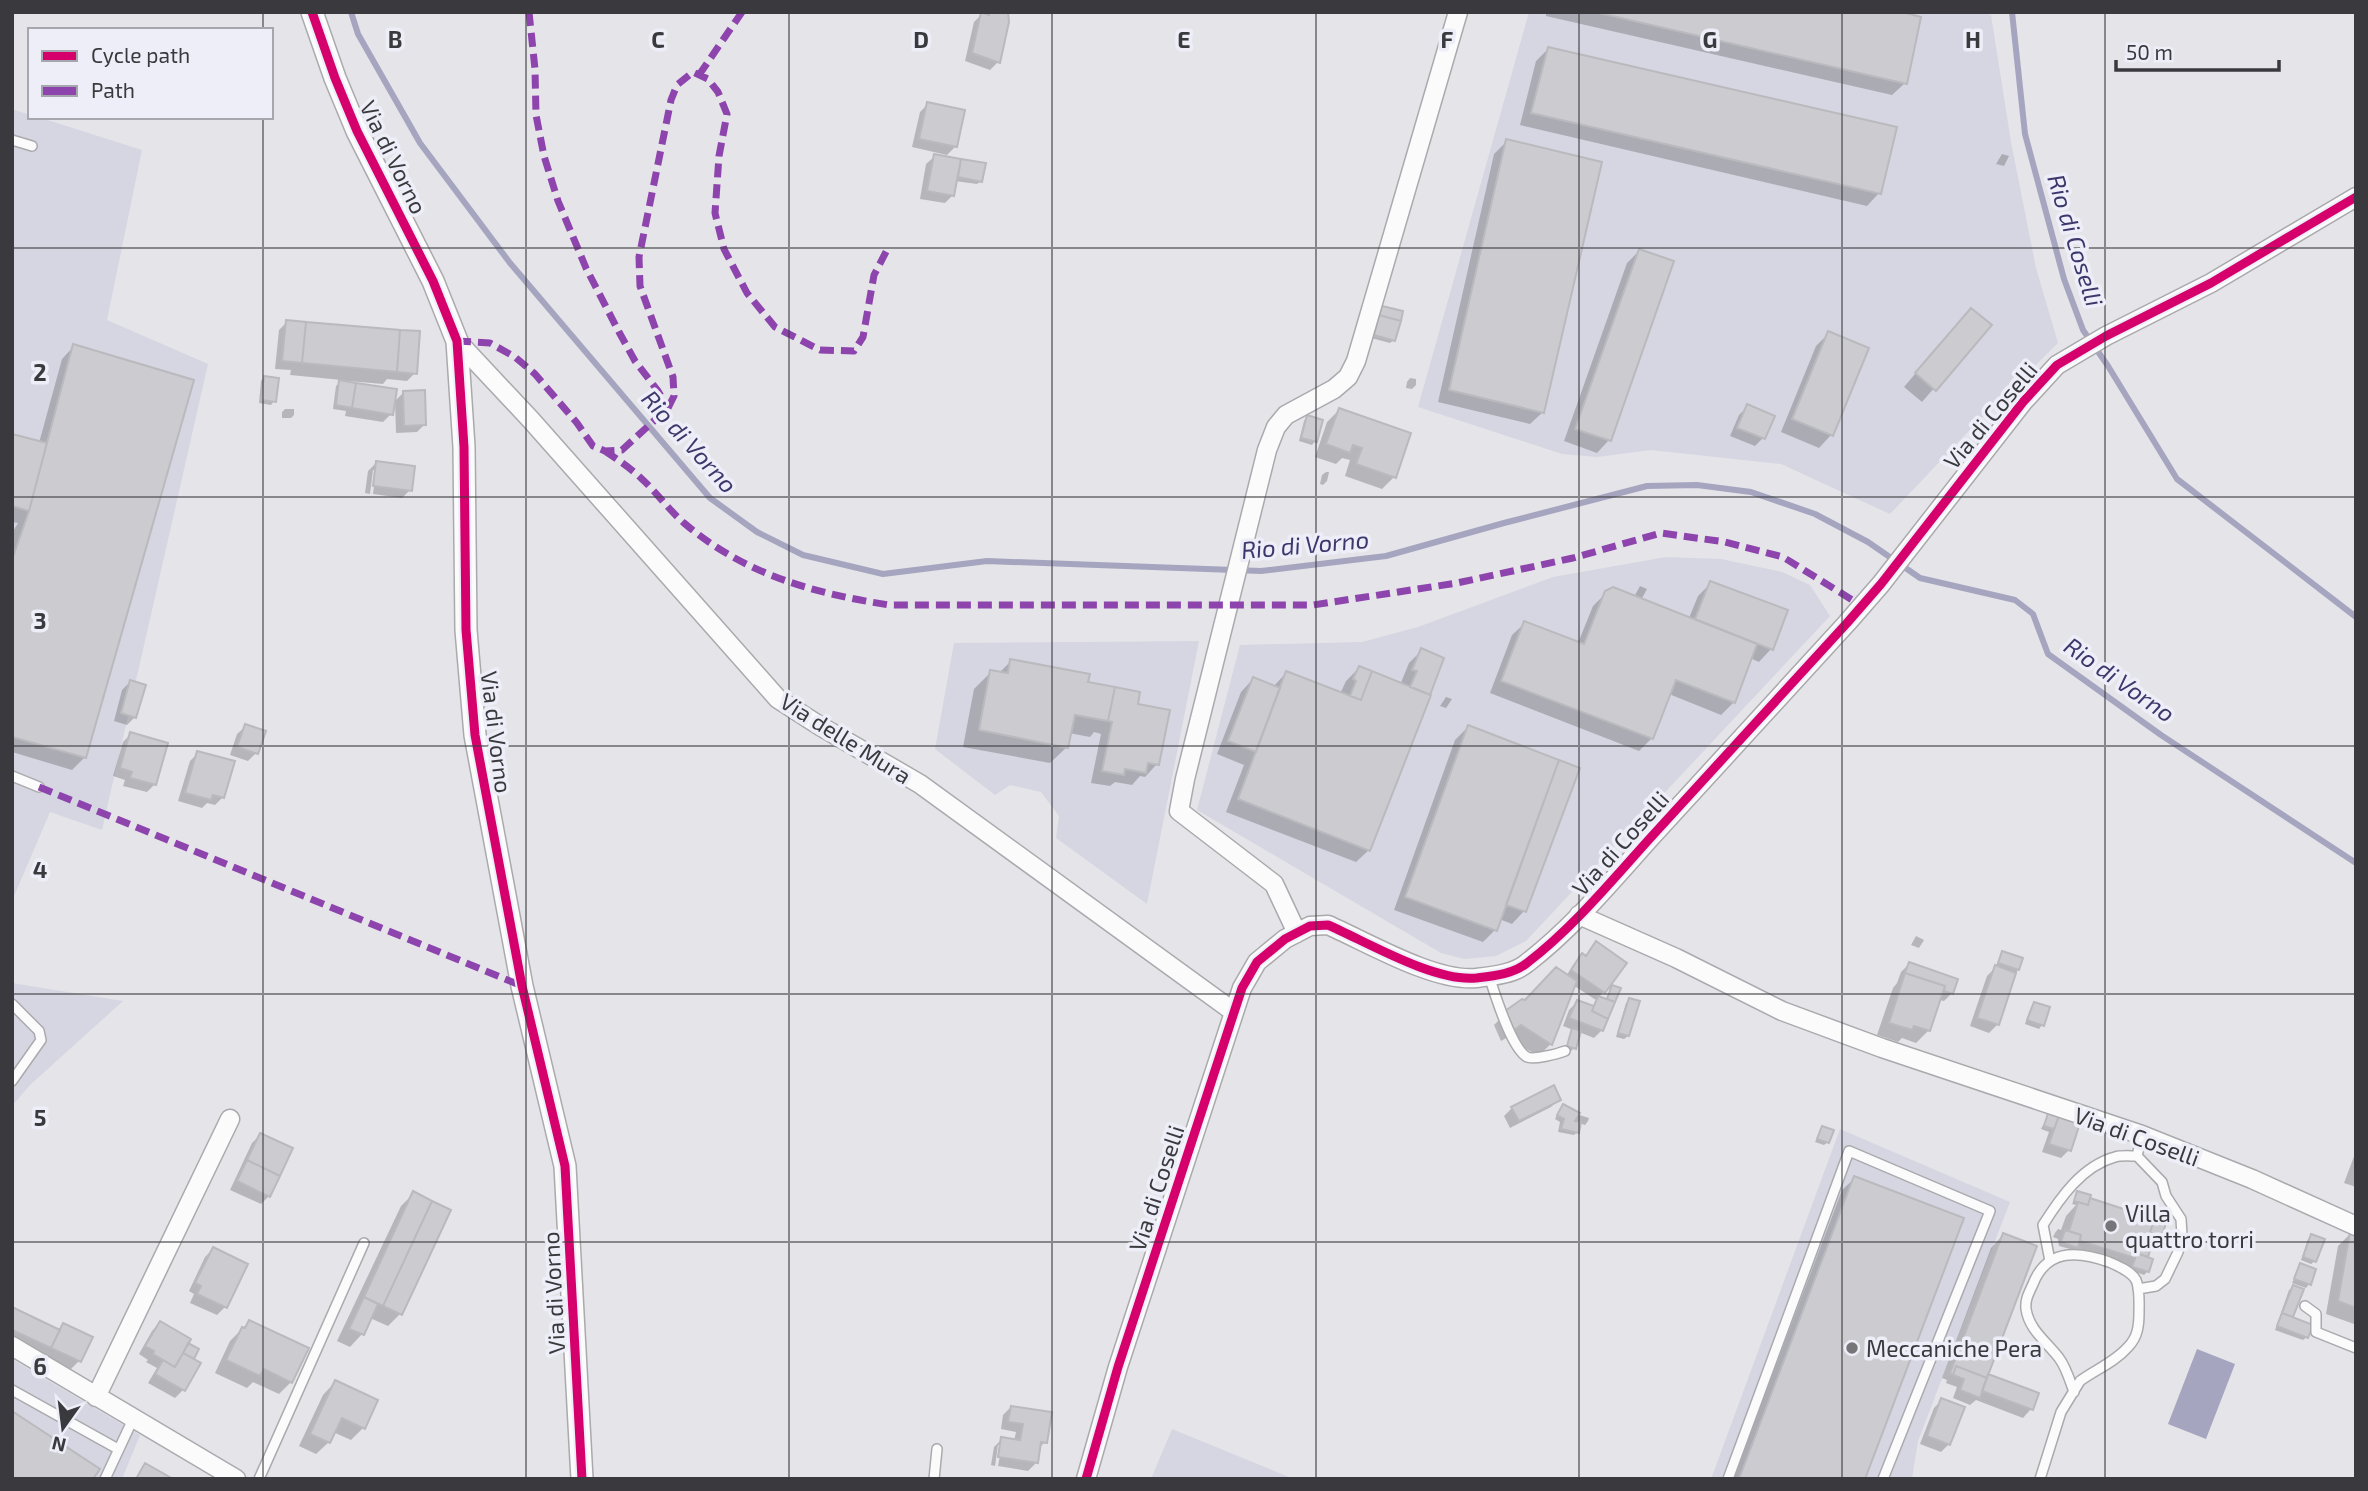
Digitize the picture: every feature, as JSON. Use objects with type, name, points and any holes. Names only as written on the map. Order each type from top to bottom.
[{"type":"street","name":"Via di Vorno","points":[[312,12],[357,131],[433,281],[457,341],[464,447],[466,630],[475,735],[522,986],[565,1166],[582,1479]]},
{"type":"street","points":[[1297,933],[1274,884],[1179,811],[1267,450],[1276,427],[1286,415],[1334,389],[1348,377],[1356,361],[1458,12]]},
{"type":"street","name":"Via di Coselli","points":[[1086,1479],[1118,1367],[1234,1012],[1242,988],[1257,962],[1286,939],[1310,926],[1328,925],[1429,970],[1455,977],[1489,976],[1525,965],[1579,915],[1881,584],[2023,402],[2057,365],[2106,336],[2211,283],[2356,197]]},
{"type":"street","name":"Via delle Mura","points":[[457,341],[531,419],[778,698],[820,726],[920,784],[1234,1012]]},
{"type":"street","name":"Via di Coselli","points":[[1579,915],[1676,958],[1782,1011],[1882,1048],[2142,1135],[2349,1222]]},
{"type":"street","points":[[96,1397],[230,1119]]},
{"type":"street","points":[[12,1346],[236,1479]]},
{"type":"lane","points":[[12,140],[32,146]]},
{"type":"lane","points":[[12,776],[39,787]]},
{"type":"lane","points":[[1489,976],[1501,1012],[1518,1048],[1525,1056],[1534,1059],[1564,1051]]},
{"type":"lane","points":[[12,1004],[39,1031],[41,1040],[12,1081]]},
{"type":"lane","points":[[2137,1156],[2142,1135]]},
{"type":"lane","points":[[1728,1479],[1849,1151],[1990,1211],[1883,1479]]},
{"type":"lane","points":[[2050,1261],[2043,1225],[2067,1190],[2078,1178],[2115,1157],[2137,1156],[2162,1182],[2166,1196],[2180,1219],[2182,1235],[2178,1252],[2165,1279],[2156,1286],[2138,1289]]},
{"type":"lane","points":[[259,1479],[363,1243]]},
{"type":"lane","points":[[2040,1479],[2062,1412],[2074,1392],[2080,1381],[2118,1356],[2135,1338],[2138,1328],[2138,1289],[2135,1279],[2116,1265],[2098,1257],[2072,1253],[2050,1261],[2037,1272],[2026,1298],[2026,1312],[2038,1335],[2059,1358],[2074,1392]]},
{"type":"lane","points":[[2305,1306],[2316,1314],[2316,1332],[2356,1348]]},
{"type":"lane","points":[[12,1390],[118,1449]]},
{"type":"lane","points":[[105,1479],[133,1419]]},
{"type":"lane","points":[[934,1479],[937,1449]]},
{"type":"shaded area","points":[[1529,12],[1981,12],[1991,15],[2011,142],[2036,268],[2058,343],[1890,514],[1781,464],[1651,450],[1597,457],[1562,454],[1418,407]]},
{"type":"shaded area","points":[[12,109],[28,114],[28,119],[44,119],[142,150],[107,320],[208,364],[102,830],[50,812],[12,901]]},
{"type":"shaded area","points":[[1666,557],[1721,559],[1782,572],[1810,585],[1830,616],[1526,941],[1496,956],[1464,959],[1441,953],[1197,810],[1240,645],[1362,642],[1418,627],[1553,577]]},
{"type":"shaded area","points":[[1199,641],[1147,904],[1056,838],[1059,816],[1041,792],[1010,785],[995,795],[935,749],[954,643]]},
{"type":"shaded area","points":[[12,983],[123,1001],[30,1085],[12,1106]]},
{"type":"shaded area","points":[[1840,1129],[2010,1202],[1918,1441],[1912,1479],[1711,1479]]},
{"type":"shaded area","points":[[12,1359],[140,1435],[122,1479],[12,1479]]},
{"type":"shaded area","points":[[1172,1429],[1294,1479],[1151,1479]]},
{"type":"water","points":[[2197,1349],[2235,1364],[2206,1439],[2168,1424]]},
{"type":"building","points":[[981,12],[989,15],[989,12],[1008,12],[1009,22],[1000,63],[972,53]]},
{"type":"building","points":[[1595,12],[1902,12],[1921,17],[1907,84]]},
{"type":"building","points":[[1548,47],[1897,127],[1881,194],[1531,113]]},
{"type":"building","points":[[927,102],[965,110],[957,147],[919,139]]},
{"type":"building","points":[[1506,139],[1602,162],[1544,413],[1449,390]]},
{"type":"building","points":[[934,154],[961,159],[954,196],[927,191]]},
{"type":"building","points":[[961,159],[986,163],[982,182],[958,177]]},
{"type":"building","points":[[1639,249],[1674,261],[1611,441],[1575,429]]},
{"type":"building","points":[[1382,306],[1403,311],[1401,321],[1379,315]]},
{"type":"building","points":[[1971,308],[1992,325],[1936,391],[1915,373]]},
{"type":"building","points":[[1379,315],[1401,321],[1395,341],[1374,335]]},
{"type":"building","points":[[286,320],[306,322],[302,363],[282,361]]},
{"type":"building","points":[[306,322],[400,330],[397,372],[302,363]]},
{"type":"building","points":[[400,330],[420,331],[417,374],[397,372]]},
{"type":"building","points":[[1828,331],[1869,348],[1833,436],[1792,419]]},
{"type":"building","points":[[73,344],[194,380],[86,758],[12,737],[12,560],[29,511]]},
{"type":"building","points":[[264,376],[279,378],[276,402],[261,400]]},
{"type":"building","points":[[339,380],[356,383],[352,408],[336,405]]},
{"type":"building","points":[[356,383],[397,389],[393,415],[352,408]]},
{"type":"building","points":[[425,390],[426,425],[404,426],[403,391]]},
{"type":"building","points":[[1747,404],[1775,416],[1765,439],[1737,428]]},
{"type":"building","points":[[1339,408],[1411,433],[1396,478],[1356,464],[1362,448],[1353,445],[1350,453],[1326,444]]},
{"type":"building","points":[[1307,415],[1323,420],[1317,442],[1301,438]]},
{"type":"building","points":[[12,434],[47,443],[29,511],[12,506]]},
{"type":"building","points":[[376,461],[415,466],[412,491],[373,486]]},
{"type":"building","points":[[1710,581],[1788,610],[1773,650],[1695,619]]},
{"type":"building","points":[[1613,587],[1757,644],[1735,703],[1676,680],[1653,739],[1501,681],[1524,621],[1584,644],[1605,591]]},
{"type":"building","points":[[1421,648],[1444,658],[1430,695],[1410,687],[1417,671],[1412,670]]},
{"type":"building","points":[[1010,659],[1090,674],[1088,682],[1115,687],[1108,721],[1075,715],[1068,748],[979,730],[990,670],[1008,673]]},
{"type":"building","points":[[1359,666],[1372,671],[1361,700],[1350,696]]},
{"type":"building","points":[[1286,671],[1361,700],[1372,671],[1431,695],[1370,851],[1238,799]]},
{"type":"building","points":[[1253,677],[1280,688],[1256,752],[1228,741]]},
{"type":"building","points":[[130,680],[146,685],[136,718],[121,713]]},
{"type":"building","points":[[1115,687],[1140,692],[1138,704],[1170,710],[1159,765],[1148,763],[1146,773],[1125,769],[1124,775],[1102,771],[1112,722],[1108,721]]},
{"type":"building","points":[[245,724],[266,731],[258,754],[237,747]]},
{"type":"building","points":[[1468,725],[1559,760],[1497,931],[1405,897]]},
{"type":"building","points":[[130,732],[168,743],[156,785],[130,778],[132,772],[120,768]]},
{"type":"building","points":[[197,751],[235,761],[224,798],[213,795],[211,800],[185,793]]},
{"type":"building","points":[[1559,760],[1580,768],[1526,912],[1506,905]]},
{"type":"building","points":[[1596,941],[1627,963],[1605,993],[1571,970],[1582,953],[1586,956]]},
{"type":"building","points":[[2002,951],[2023,958],[2019,970],[1998,963]]},
{"type":"building","points":[[1909,962],[1958,979],[1953,994],[1944,991],[1945,986],[1905,973]]},
{"type":"building","points":[[1995,965],[2016,973],[1999,1025],[1977,1018]]},
{"type":"building","points":[[1556,967],[1577,981],[1552,1045],[1521,1025],[1514,1030],[1505,1011],[1522,999],[1525,1000]]},
{"type":"building","points":[[1905,973],[1945,986],[1930,1031],[1914,1026],[1912,1030],[1889,1023]]},
{"type":"building","points":[[1612,985],[1621,988],[1615,1002],[1607,999]]},
{"type":"building","points":[[1598,996],[1615,1002],[1608,1019],[1592,1011]]},
{"type":"building","points":[[1629,998],[1640,1001],[1629,1036],[1618,1033]]},
{"type":"building","points":[[1577,1000],[1594,1006],[1592,1011],[1608,1019],[1603,1031],[1569,1018]]},
{"type":"building","points":[[2034,1002],[2050,1007],[2044,1026],[2027,1020]]},
{"type":"building","points":[[1572,1028],[1581,1031],[1576,1049],[1567,1046]]},
{"type":"building","points":[[1554,1085],[1561,1100],[1519,1121],[1511,1107]]},
{"type":"building","points":[[1563,1104],[1580,1113],[1575,1121],[1581,1122],[1579,1133],[1561,1129],[1564,1119],[1557,1115]]},
{"type":"building","points":[[2049,1110],[2060,1113],[2054,1129],[2044,1126]]},
{"type":"building","points":[[2060,1113],[2081,1120],[2071,1151],[2049,1144]]},
{"type":"building","points":[[1822,1126],[1834,1130],[1829,1143],[1817,1139]]},
{"type":"building","points":[[260,1133],[293,1148],[280,1176],[247,1160]]},
{"type":"building","points":[[247,1160],[280,1176],[270,1197],[237,1181]]},
{"type":"building","name":"Meccaniche Pera","points":[[1854,1176],[1964,1218],[1865,1479],[1739,1479]]},
{"type":"building","points":[[413,1191],[432,1201],[383,1306],[364,1297]]},
{"type":"building","points":[[2077,1191],[2091,1195],[2088,1205],[2074,1201]]},
{"type":"building","name":"Villa quattro torri","points":[[2090,1198],[2154,1219],[2150,1233],[2155,1235],[2148,1257],[2137,1253],[2135,1258],[2080,1241],[2081,1235],[2069,1231],[2078,1202],[2088,1205]]},
{"type":"building","points":[[432,1201],[451,1210],[402,1315],[383,1306]]},
{"type":"building","points":[[2155,1215],[2167,1219],[2162,1237],[2150,1233]]},
{"type":"building","points":[[2065,1230],[2081,1235],[2078,1248],[2061,1242]]},
{"type":"building","points":[[2350,1232],[2356,1235],[2356,1308],[2338,1301]]},
{"type":"building","points":[[2003,1233],[2037,1246],[1987,1378],[1956,1366],[1953,1375],[1950,1373]]},
{"type":"building","points":[[2311,1234],[2325,1239],[2316,1262],[2303,1257]]},
{"type":"building","points":[[213,1247],[248,1264],[227,1308],[197,1294],[201,1286],[195,1283]]},
{"type":"building","points":[[2137,1253],[2153,1259],[2149,1272],[2132,1267]]},
{"type":"building","points":[[2300,1263],[2316,1269],[2311,1285],[2294,1279]]},
{"type":"building","points":[[2293,1285],[2304,1289],[2293,1317],[2282,1313]]},
{"type":"building","points":[[364,1297],[378,1304],[364,1335],[349,1329]]},
{"type":"building","points":[[12,1307],[60,1330],[51,1348],[12,1330]]},
{"type":"building","points":[[2282,1313],[2313,1325],[2308,1338],[2277,1326]]},
{"type":"building","points":[[249,1320],[309,1348],[292,1383],[264,1369],[260,1376],[226,1360],[242,1327],[245,1328]]},
{"type":"building","points":[[160,1321],[191,1339],[175,1367],[145,1346]]},
{"type":"building","points":[[63,1323],[93,1337],[81,1362],[51,1348]]},
{"type":"building","points":[[188,1343],[199,1349],[194,1359],[183,1353]]},
{"type":"building","points":[[183,1353],[201,1363],[185,1391],[155,1374],[163,1360],[175,1367]]},
{"type":"building","points":[[1956,1366],[1987,1378],[1980,1398],[1960,1390],[1964,1379],[1953,1375]]},
{"type":"building","points":[[1988,1374],[2039,1393],[2033,1410],[1982,1391]]},
{"type":"building","points":[[335,1380],[378,1400],[365,1429],[342,1418],[330,1443],[310,1434]]},
{"type":"building","points":[[1941,1398],[1965,1407],[1950,1445],[1927,1436]]},
{"type":"building","points":[[1011,1406],[1052,1412],[1047,1443],[1041,1442],[1038,1463],[998,1457],[1001,1437],[1020,1440],[1023,1424],[1008,1422]]},
{"type":"building","points":[[12,1411],[100,1469],[93,1479],[12,1479]]},
{"type":"building","points":[[145,1463],[173,1479],[136,1479]]},
{"type":"waterway","name":"Rio di Vorno","points":[[351,12],[358,34],[420,143],[510,263],[710,498],[757,532],[803,555],[883,574],[987,561],[1261,571],[1386,556],[1647,486],[1697,485],[1751,492],[1815,514],[1868,542],[1920,578],[2015,600],[2033,614],[2048,654],[2161,735],[2356,863]]},
{"type":"waterway","name":"Rio di Coselli","points":[[2012,12],[2025,134],[2064,279],[2083,330],[2177,479],[2356,617]]},
{"type":"marked path","points":[[529,12],[535,69],[536,115],[544,156],[558,201],[586,268],[619,332],[635,361],[668,408]]},
{"type":"marked path","points":[[699,75],[742,12]]},
{"type":"marked path","points":[[457,341],[490,343],[515,357],[535,374],[593,446],[605,451],[622,450],[668,408],[674,396],[673,377],[640,286],[639,257],[671,100],[677,85],[693,72],[708,79],[718,92],[727,114],[719,156],[715,213],[724,249],[747,293],[775,327],[820,350],[854,351],[863,337],[874,275],[888,248]]},
{"type":"marked path","points":[[605,451],[639,476],[684,523],[731,556],[780,579],[833,594],[889,605],[1313,605],[1457,583],[1573,558],[1661,533],[1725,542],[1783,557],[1862,606]]},
{"type":"marked path","points":[[39,787],[522,986]]},
{"type":"cycle path","points":[[312,12],[357,131],[433,281],[457,341],[464,447],[466,630],[475,735],[522,986],[565,1166],[582,1479]]},
{"type":"cycle path","points":[[1086,1479],[1118,1367],[1242,988],[1257,962],[1285,939],[1310,926],[1328,925],[1401,959],[1459,978],[1503,974],[1522,967],[1593,902],[1847,623],[1881,584],[2023,402],[2057,365],[2106,336],[2211,283],[2356,197]]},
{"type":"place","name":"Villa quattro torri","points":[[2111,1226]]},
{"type":"place","name":"Meccaniche Pera","points":[[1852,1348]]}]
